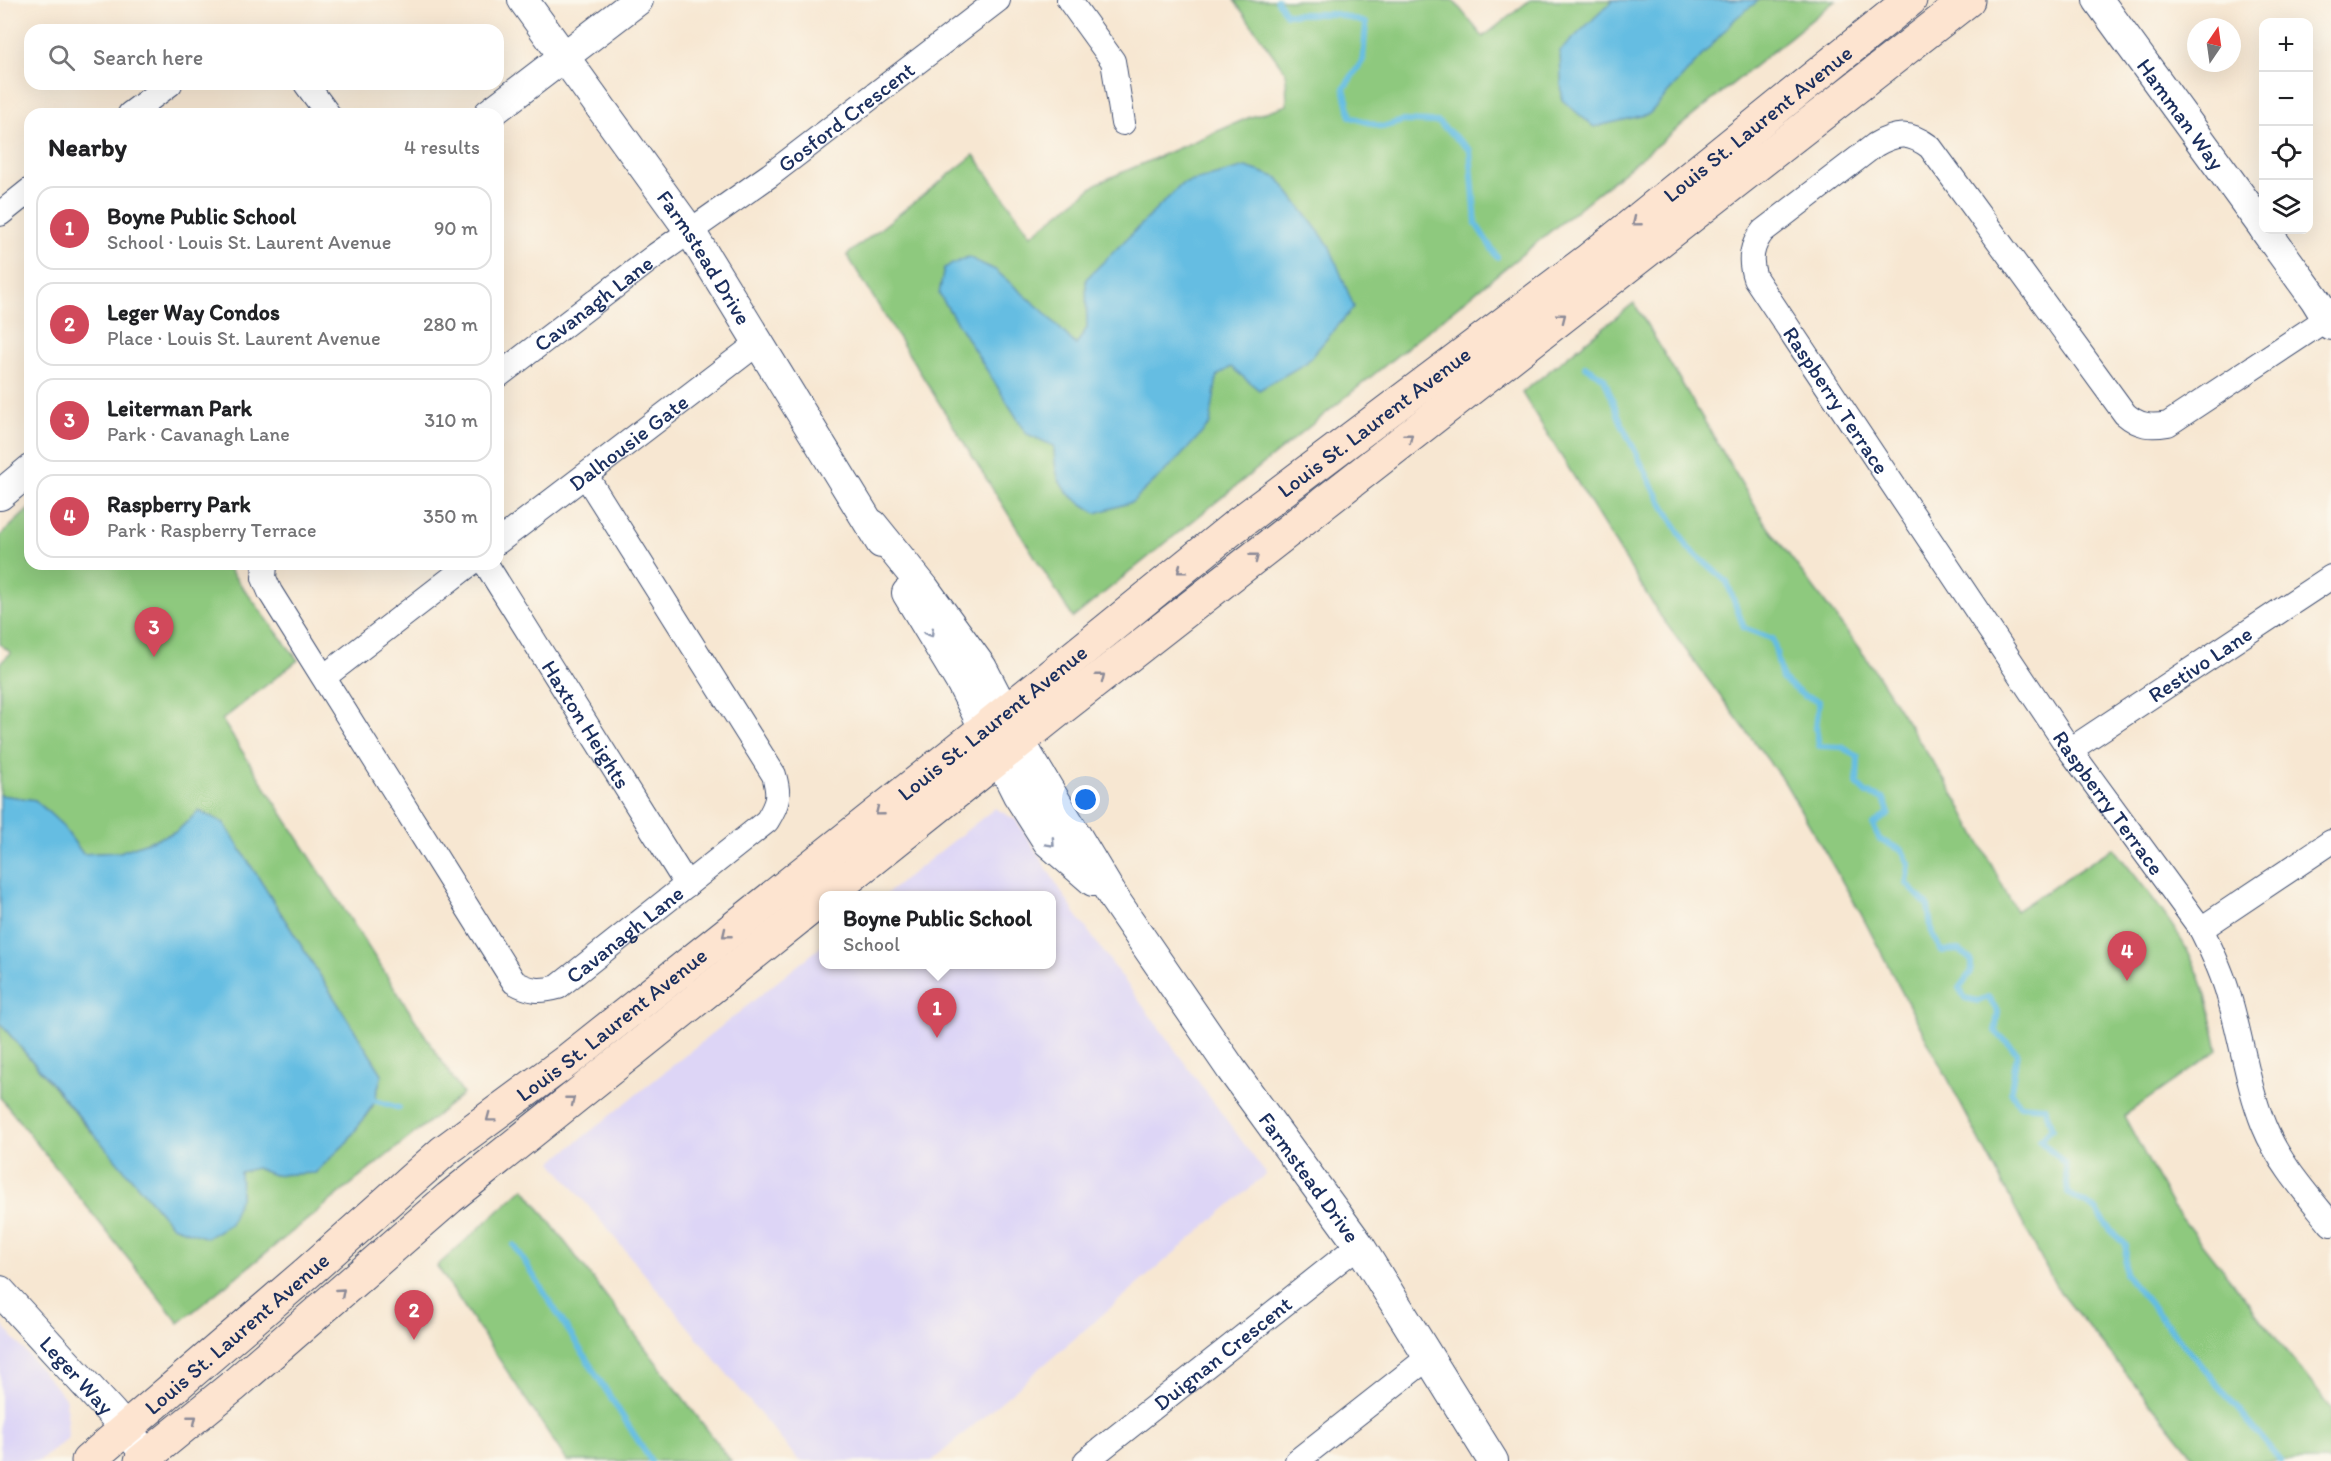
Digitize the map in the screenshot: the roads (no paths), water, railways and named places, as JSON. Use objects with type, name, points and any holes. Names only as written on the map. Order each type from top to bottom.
[{"type":"main road","name":"Louis St. Laurent Avenue","points":[[88,1461],[443,1152],[568,1060],[1234,527],[1587,261],[1910,0]]},
{"type":"main road","name":"Louis St. Laurent Avenue","points":[[833,891],[1968,0]]},
{"type":"main road","name":"Louis St. Laurent Avenue","points":[[147,1459],[449,1198],[819,902]]},
{"type":"street","name":"Farmstead Drive","points":[[523,0],[690,231],[873,525],[924,588],[982,668],[995,720],[1010,750],[1231,1069],[1359,1245],[1493,1461]]},
{"type":"street","points":[[497,108],[638,0]]},
{"type":"street","name":"Gosford Crescent","points":[[690,231],[770,175],[998,0]]},
{"type":"street","points":[[1069,0],[1113,61],[1123,123]]},
{"type":"street","name":"Hamman Way","points":[[2098,0],[2259,222]]},
{"type":"street","points":[[138,108],[162,90]]},
{"type":"street","points":[[310,90],[324,108]]},
{"type":"street","name":"Raspberry Terrace","points":[[2330,320],[2168,424],[2146,426],[2135,423],[2125,414],[1930,147],[1919,139],[1905,135],[1889,137],[1875,145],[1763,231],[1755,240],[1751,264],[1755,278],[2070,750],[2201,929],[2229,995],[2253,1096],[2265,1128],[2292,1176],[2331,1224]]},
{"type":"street","points":[[0,214],[24,195]]},
{"type":"street","name":"Cavanagh Lane","points":[[504,371],[690,231]]},
{"type":"street","name":"Hamman Way","points":[[2268,234],[2330,320]]},
{"type":"street","name":"Dalhousie Gate","points":[[504,538],[758,343]]},
{"type":"street","points":[[0,495],[24,475]]},
{"type":"street","name":"Cavanagh Lane","points":[[265,570],[264,578],[270,592],[514,982],[529,990],[544,991],[558,987],[767,821],[776,805],[779,791],[774,775],[586,476]]},
{"type":"street","points":[[324,677],[462,570]]},
{"type":"street","name":"Haxton Heights","points":[[490,570],[687,885]]},
{"type":"street","name":"Restivo Lane","points":[[2070,750],[2331,577]]},
{"type":"street","points":[[2201,929],[2331,842]]},
{"type":"street","name":"Duignan Crescent","points":[[1086,1461],[1359,1245]]},
{"type":"street","name":"Leger Way","points":[[0,1291],[111,1412],[147,1459]]},
{"type":"street","points":[[1297,1461],[1429,1357]]},
{"type":"water","points":[[1613,0],[1759,0],[1736,18],[1649,114],[1594,127],[1562,100],[1560,51]]},
{"type":"water","points":[[1246,167],[1278,178],[1329,245],[1354,307],[1306,363],[1259,390],[1231,367],[1217,376],[1210,424],[1179,458],[1132,502],[1096,513],[1063,487],[1056,471],[1054,446],[1027,434],[939,294],[944,268],[968,257],[995,270],[1042,310],[1076,345],[1087,328],[1086,279],[1182,184]]},
{"type":"water","points":[[0,795],[35,800],[61,824],[83,854],[120,852],[176,832],[199,811],[224,823],[382,1074],[373,1105],[347,1142],[315,1173],[274,1175],[256,1168],[240,1172],[241,1195],[230,1224],[207,1238],[172,1226],[0,1023]]},
{"type":"waterway","points":[[1277,0],[1286,14],[1337,14],[1366,23],[1363,60],[1344,88],[1351,117],[1382,127],[1403,121],[1438,122],[1470,150],[1476,224],[1497,257]]},
{"type":"waterway","points":[[1585,366],[1604,378],[1623,427],[1653,487],[1688,548],[1727,582],[1744,628],[1773,639],[1782,679],[1804,696],[1819,701],[1816,728],[1819,746],[1842,747],[1858,757],[1857,784],[1866,793],[1884,799],[1889,813],[1873,825],[1880,840],[1902,850],[1909,864],[1907,884],[1928,906],[1932,934],[1942,951],[1959,950],[1971,960],[1971,972],[1959,988],[1965,998],[1978,1001],[1988,997],[1998,1012],[1995,1031],[2017,1052],[2011,1091],[2019,1105],[2045,1107],[2052,1129],[2040,1140],[2065,1164],[2068,1193],[2096,1210],[2112,1232],[2126,1245],[2125,1274],[2281,1461]]},
{"type":"waterway","points":[[367,1098],[399,1108]]},
{"type":"waterway","points":[[514,1245],[651,1461]]},
{"type":"place","name":"Leiterman Park","points":[[154,657]]},
{"type":"place","name":"Raspberry Park","points":[[2127,981]]},
{"type":"place","name":"Boyne Public School","points":[[937,1038]]},
{"type":"place","name":"Leger Way Condos","points":[[414,1340]]}]
